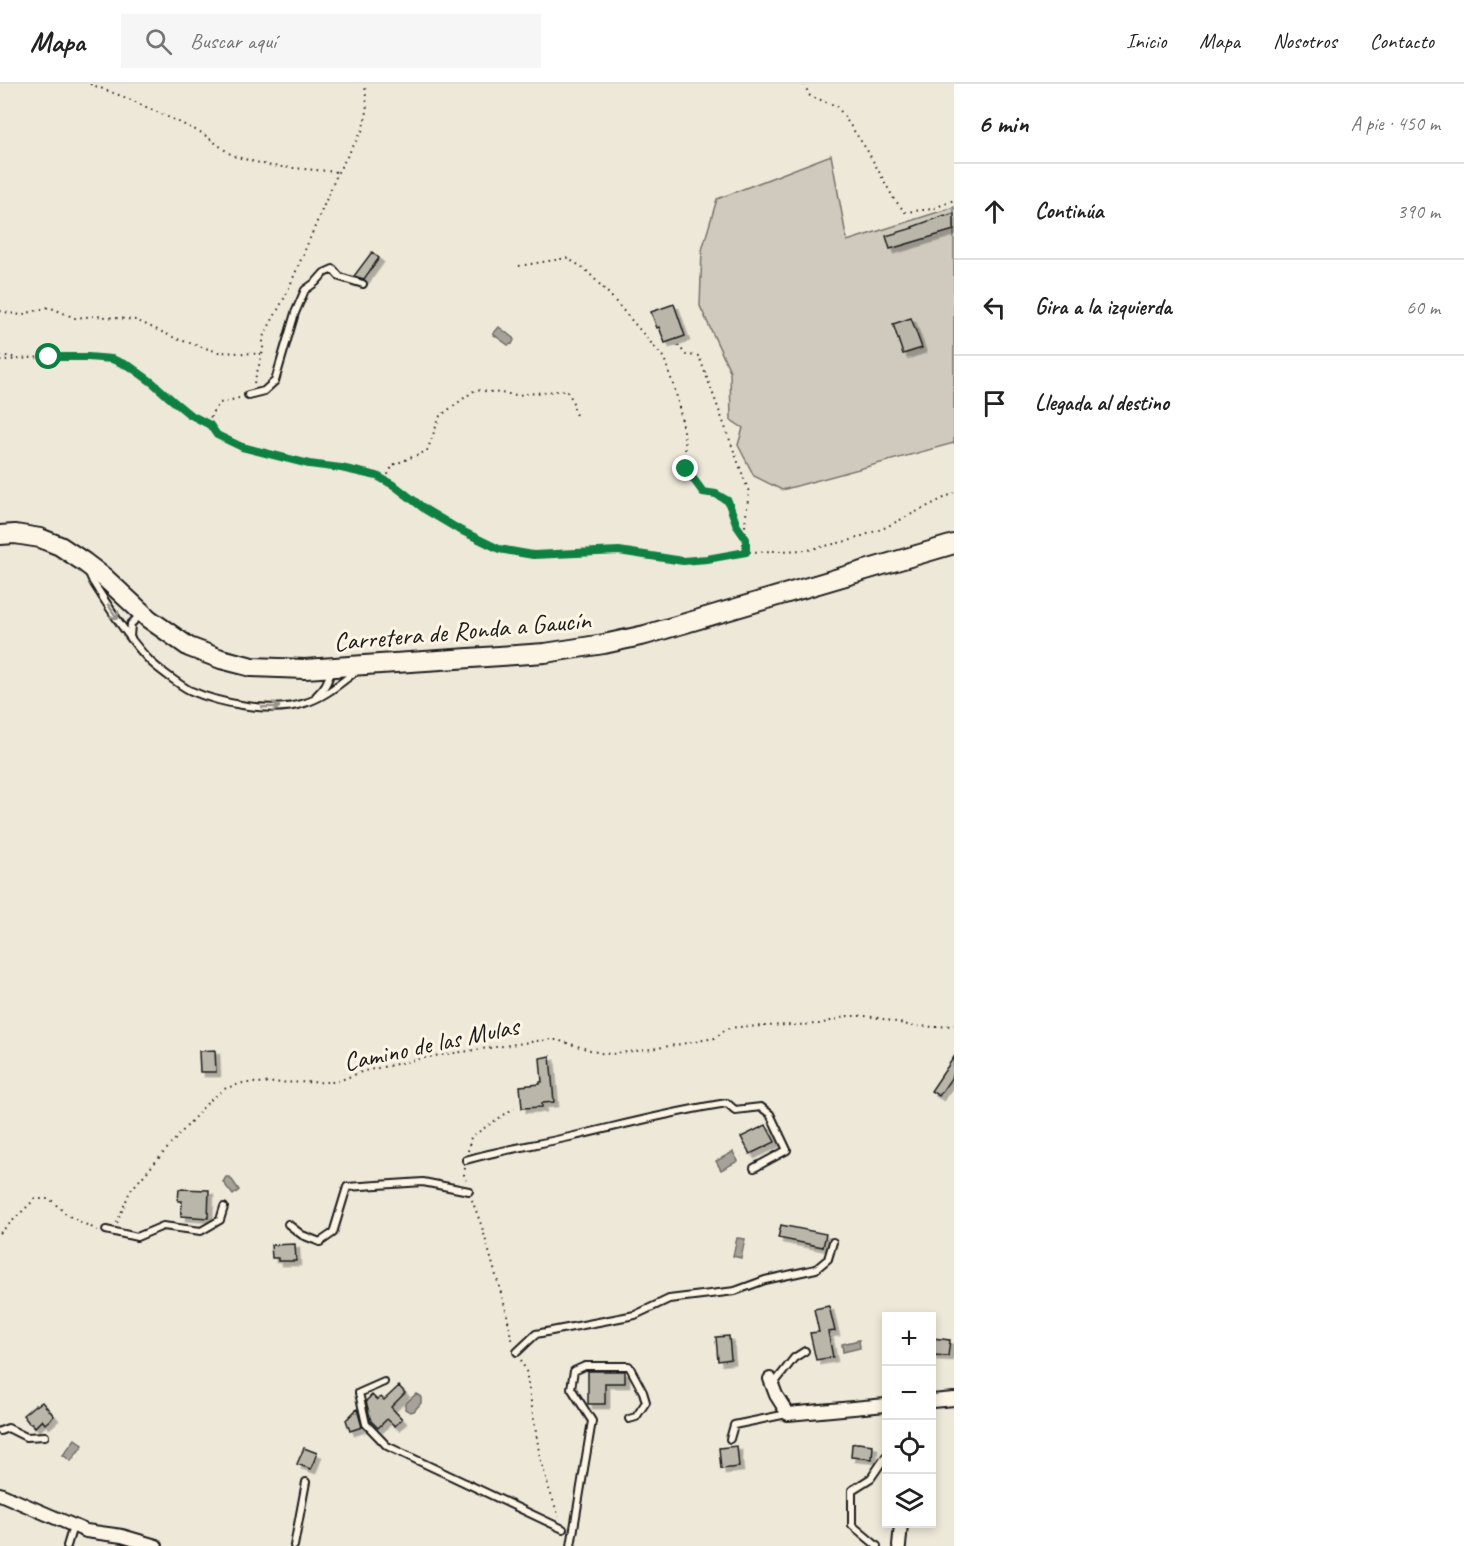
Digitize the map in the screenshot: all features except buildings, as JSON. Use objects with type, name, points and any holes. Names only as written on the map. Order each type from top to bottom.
[{"type":"main road","name":"Carretera de Ronda a Gaucín","points":[[0,535],[15,534],[40,538],[60,546],[105,578],[149,619],[189,646],[221,659],[252,667],[287,669],[545,653],[604,644],[645,635],[954,544]]},
{"type":"street","points":[[772,1383],[776,1395],[788,1414],[882,1405]]},
{"type":"street","points":[[936,1401],[954,1399]]},
{"type":"street","points":[[0,1494],[87,1531],[122,1536],[156,1546]]},
{"type":"street","points":[[899,1546],[901,1528]]},
{"type":"lane","points":[[248,395],[264,391],[275,381],[295,313],[305,290],[324,273],[333,269],[340,277],[363,284]]},
{"type":"lane","points":[[84,562],[93,582],[130,637],[153,664],[188,689],[225,702],[268,708],[304,704],[330,692],[354,672],[369,665]]},
{"type":"lane","points":[[130,637],[131,624],[138,617],[149,619]]},
{"type":"lane","points":[[312,700],[324,689],[330,678],[330,670],[327,668]]},
{"type":"lane","points":[[466,1160],[727,1103],[735,1110],[761,1107],[770,1114],[787,1150],[754,1168]]},
{"type":"lane","points":[[288,1224],[302,1235],[320,1242],[333,1233],[346,1187],[423,1182],[469,1191]]},
{"type":"lane","points":[[106,1230],[137,1237],[163,1226],[201,1232],[220,1220],[224,1207]]},
{"type":"lane","points":[[517,1352],[536,1334],[635,1315],[669,1299],[735,1291],[765,1280],[816,1269],[828,1259],[833,1242]]},
{"type":"lane","points":[[772,1383],[794,1358],[806,1351]]},
{"type":"lane","points":[[571,1546],[592,1421],[571,1388],[574,1371],[585,1366],[629,1366],[646,1402],[636,1417],[628,1419]]},
{"type":"lane","points":[[384,1382],[359,1393],[366,1424],[387,1446],[563,1529]]},
{"type":"lane","points":[[730,1439],[734,1425],[788,1414]]},
{"type":"lane","points":[[0,1431],[8,1428],[26,1437],[45,1436]]},
{"type":"lane","points":[[877,1546],[852,1525],[852,1490],[871,1478],[882,1462]]},
{"type":"lane","points":[[294,1546],[306,1482]]},
{"type":"lane","points":[[67,1546],[73,1526]]},
{"type":"path","points":[[90,84],[129,99],[202,133],[233,156],[271,166],[338,172]]},
{"type":"path","points":[[210,425],[211,414],[220,403],[248,395],[256,379],[262,354],[263,337],[286,295],[338,172],[362,131],[367,112],[365,84]]},
{"type":"path","points":[[804,84],[810,96],[837,106],[867,150],[904,212],[932,209],[954,200]]},
{"type":"path","points":[[519,266],[567,258],[585,269],[664,358],[676,393],[684,431],[686,469],[703,492],[716,494],[728,501],[737,526],[746,539]]},
{"type":"path","points":[[0,310],[20,315],[49,307],[75,318],[96,316],[136,320],[177,339],[218,352],[262,354]]},
{"type":"path","points":[[678,345],[686,354],[699,356],[749,492],[745,523],[746,552]]},
{"type":"path","points":[[0,355],[20,359]]},
{"type":"path","points":[[0,361],[88,357],[112,359],[131,367],[189,414],[210,425],[217,435],[242,447],[309,464],[377,476],[458,529],[499,549],[533,555],[619,551],[683,561],[746,552],[808,550],[851,540],[884,528],[954,493]]},
{"type":"path","points":[[385,480],[393,465],[427,451],[440,416],[475,390],[517,395],[566,390],[572,399],[576,416]]},
{"type":"path","name":"Camino de las Mulas","points":[[106,1230],[114,1228],[121,1217],[130,1191],[208,1101],[226,1088],[243,1083],[336,1082],[364,1071],[434,1056],[544,1040],[557,1040],[610,1054],[715,1038],[726,1029],[737,1027],[820,1024],[848,1016],[872,1017],[912,1026],[954,1025]]},
{"type":"path","points":[[514,1108],[471,1137],[464,1175],[482,1227],[507,1314],[512,1343],[526,1371],[540,1457],[563,1529]]},
{"type":"path","points":[[0,1233],[35,1199],[42,1198],[50,1199],[67,1215],[101,1232],[106,1230]]},
{"type":"shaded area","points":[[831,155],[847,241],[954,207],[954,443],[782,490],[754,476],[738,445],[743,428],[731,420],[730,371],[700,306],[702,250],[717,199]]},
{"type":"shaded area","points":[[499,327],[513,338],[512,344],[508,345],[493,334]]},
{"type":"shaded area","points":[[733,1152],[738,1161],[721,1170],[716,1161]]},
{"type":"shaded area","points":[[226,1177],[230,1177],[239,1190],[233,1195],[223,1182]]},
{"type":"shaded area","points":[[737,1238],[745,1239],[741,1258],[733,1256]]},
{"type":"shaded area","points":[[859,1340],[860,1348],[843,1352],[842,1344]]},
{"type":"shaded area","points":[[416,1394],[421,1397],[421,1403],[410,1412],[405,1409],[405,1404]]},
{"type":"shaded area","points":[[75,1439],[83,1445],[71,1461],[63,1455]]},
{"type":"route","points":[[49,357],[112,359],[131,367],[189,414],[210,425],[217,435],[242,447],[309,464],[377,476],[458,529],[499,549],[533,555],[619,551],[683,561],[746,552],[746,539],[737,526],[728,501],[716,494],[703,492],[686,469]]}]
